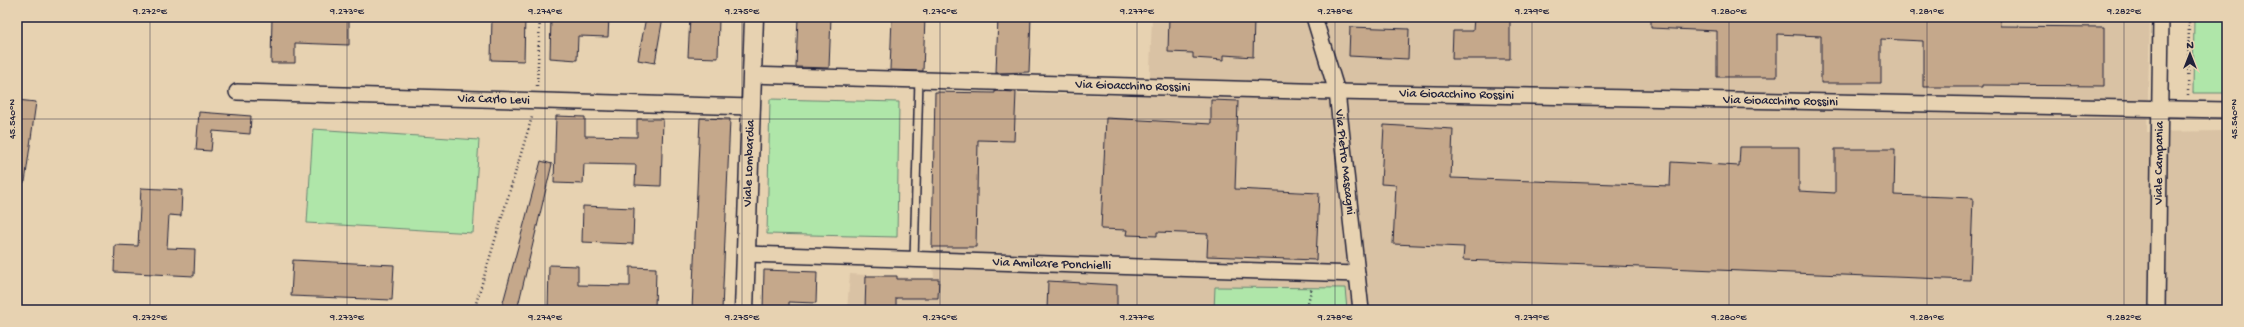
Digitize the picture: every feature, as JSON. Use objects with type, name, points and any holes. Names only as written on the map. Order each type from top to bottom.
[{"type":"street","name":"Viale Lombardia","points":[[744,310],[754,17]]},
{"type":"street","name":"Via Pietro Mascagni","points":[[1314,17],[1337,92],[1361,310]]},
{"type":"street","name":"Viale Campania","points":[[2157,310],[2162,111],[2161,17]]},
{"type":"street","name":"Via Gioacchino Rossini","points":[[752,75],[1337,92],[2162,111],[2227,110]]},
{"type":"street","name":"Via Carlo Levi","points":[[237,92],[751,107]]},
{"type":"street","name":"Via Amilcare Ponchielli","points":[[746,254],[1356,274]]},
{"type":"lane","points":[[914,260],[919,79]]},
{"type":"path","points":[[474,310],[537,101],[540,17]]},
{"type":"path","points":[[2189,17],[2188,96],[2191,111]]},
{"type":"path","points":[[1306,310],[1314,272]]},
{"type":"shaded area","points":[[1152,17],[2150,17],[2147,132],[2227,131],[2227,310],[847,310],[850,274],[934,279],[932,247],[935,92],[1149,96]]},
{"type":"green space","points":[[2194,17],[2227,17],[2227,93],[2193,93]]},
{"type":"green space","points":[[770,99],[899,102],[897,237],[767,234]]},
{"type":"green space","points":[[313,129],[479,140],[473,233],[307,223]]},
{"type":"green space","points":[[1215,287],[1345,288],[1347,310],[1214,310]]},
{"type":"building","points":[[272,17],[342,17],[342,20],[349,20],[349,45],[295,43],[295,63],[271,63]]},
{"type":"building","points":[[492,17],[525,17],[524,61],[491,60]]},
{"type":"building","points":[[551,17],[609,17],[608,37],[578,36],[577,60],[550,58]]},
{"type":"building","points":[[646,17],[663,17],[655,63],[638,60]]},
{"type":"building","points":[[690,17],[719,17],[718,58],[688,57]]},
{"type":"building","points":[[798,17],[831,17],[829,68],[796,67]]},
{"type":"building","points":[[892,17],[925,17],[923,71],[890,70]]},
{"type":"building","points":[[998,17],[1031,17],[1029,72],[996,73]]},
{"type":"building","points":[[1169,17],[1254,17],[1253,57],[1224,55],[1224,60],[1193,58],[1193,53],[1168,52]]},
{"type":"building","points":[[1474,17],[1510,17],[1510,59],[1452,59],[1453,31],[1473,31]]},
{"type":"building","points":[[1651,17],[2001,17],[2000,26],[2104,27],[2104,86],[1982,85],[1982,87],[1923,87],[1923,41],[1881,39],[1881,83],[1821,83],[1821,36],[1777,34],[1777,77],[1717,77],[1717,31],[1651,28]]},
{"type":"building","points":[[1350,27],[1409,29],[1408,59],[1349,56]]},
{"type":"building","points":[[995,91],[1016,92],[1014,141],[978,140],[976,247],[932,247],[935,92],[995,93]]},
{"type":"building","points":[[17,100],[36,102],[25,182],[17,182]]},
{"type":"building","points":[[1211,100],[1238,101],[1235,189],[1319,193],[1316,260],[1207,256],[1208,234],[1157,232],[1157,236],[1126,235],[1127,230],[1101,229],[1106,118],[1211,124]]},
{"type":"building","points":[[199,112],[251,116],[250,134],[213,131],[211,151],[196,150]]},
{"type":"building","points":[[556,116],[585,117],[585,136],[637,137],[637,119],[663,119],[661,186],[635,185],[636,165],[584,164],[583,184],[554,183]]},
{"type":"building","points":[[700,118],[730,119],[722,310],[692,310]]},
{"type":"building","points":[[1384,125],[1453,129],[1451,178],[1670,186],[1671,162],[1739,166],[1740,147],[1799,147],[1799,191],[1835,193],[1835,149],[1895,149],[1894,195],[1973,198],[1970,280],[1463,260],[1464,247],[1393,244],[1396,185],[1381,184]]},
{"type":"building","points":[[541,161],[552,164],[517,310],[501,310]]},
{"type":"building","points":[[141,188],[182,190],[181,216],[169,215],[167,248],[195,249],[194,276],[114,272],[115,245],[138,246]]},
{"type":"building","points":[[583,206],[634,208],[633,244],[582,242]]},
{"type":"building","points":[[293,260],[394,265],[392,300],[291,296]]},
{"type":"building","points":[[549,265],[578,266],[578,285],[630,286],[630,267],[656,268],[655,310],[548,310]]},
{"type":"building","points":[[764,270],[817,272],[816,303],[789,302],[789,310],[763,310]]},
{"type":"building","points":[[866,276],[897,276],[897,279],[939,279],[938,298],[896,298],[896,310],[865,310]]},
{"type":"building","points":[[1048,281],[1117,285],[1117,310],[1047,310]]}]
